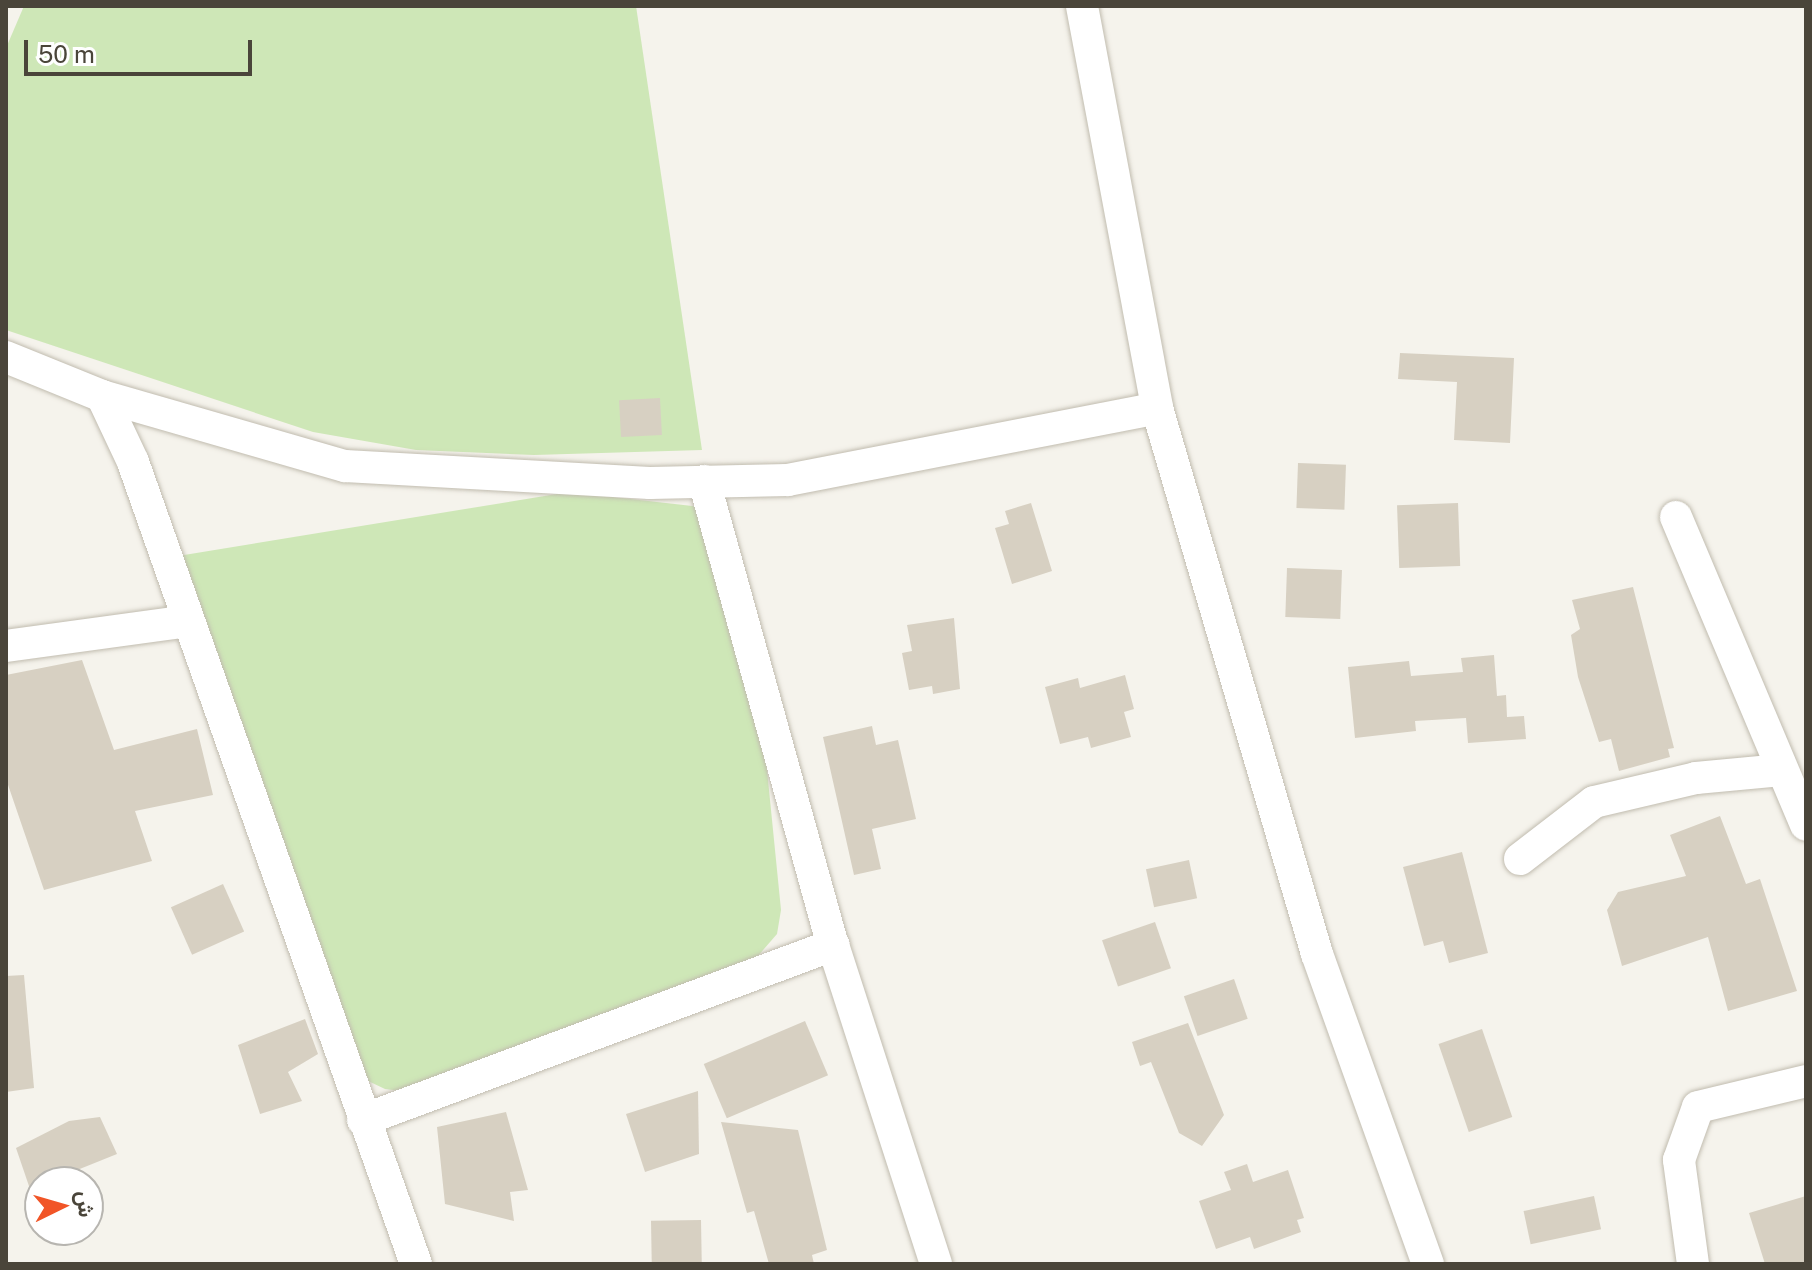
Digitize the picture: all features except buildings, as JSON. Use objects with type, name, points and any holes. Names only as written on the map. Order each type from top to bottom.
[{"type":"street","points":[[1082,6],[1157,408],[1317,954],[1428,1264]]},
{"type":"street","points":[[6,357],[102,396],[345,466],[704,481],[788,480],[1157,408]]},
{"type":"street","points":[[102,396],[133,462],[416,1264]]},
{"type":"street","points":[[704,481],[833,945],[936,1264]]},
{"type":"street","points":[[1676,517],[1806,825]]},
{"type":"street","points":[[6,646],[188,621]]},
{"type":"street","points":[[1520,859],[1594,802],[1696,778],[1782,770]]},
{"type":"street","points":[[363,1120],[833,945]]},
{"type":"street","points":[[1693,1264],[1679,1160],[1698,1107],[1806,1081]]},
{"type":"green space","points":[[24,6],[636,6],[702,450],[534,455],[416,450],[313,432],[6,330],[6,48]]},
{"type":"green space","points":[[569,492],[701,507],[766,760],[781,910],[777,934],[751,964],[409,1092],[385,1089],[366,1080],[178,556]]}]
